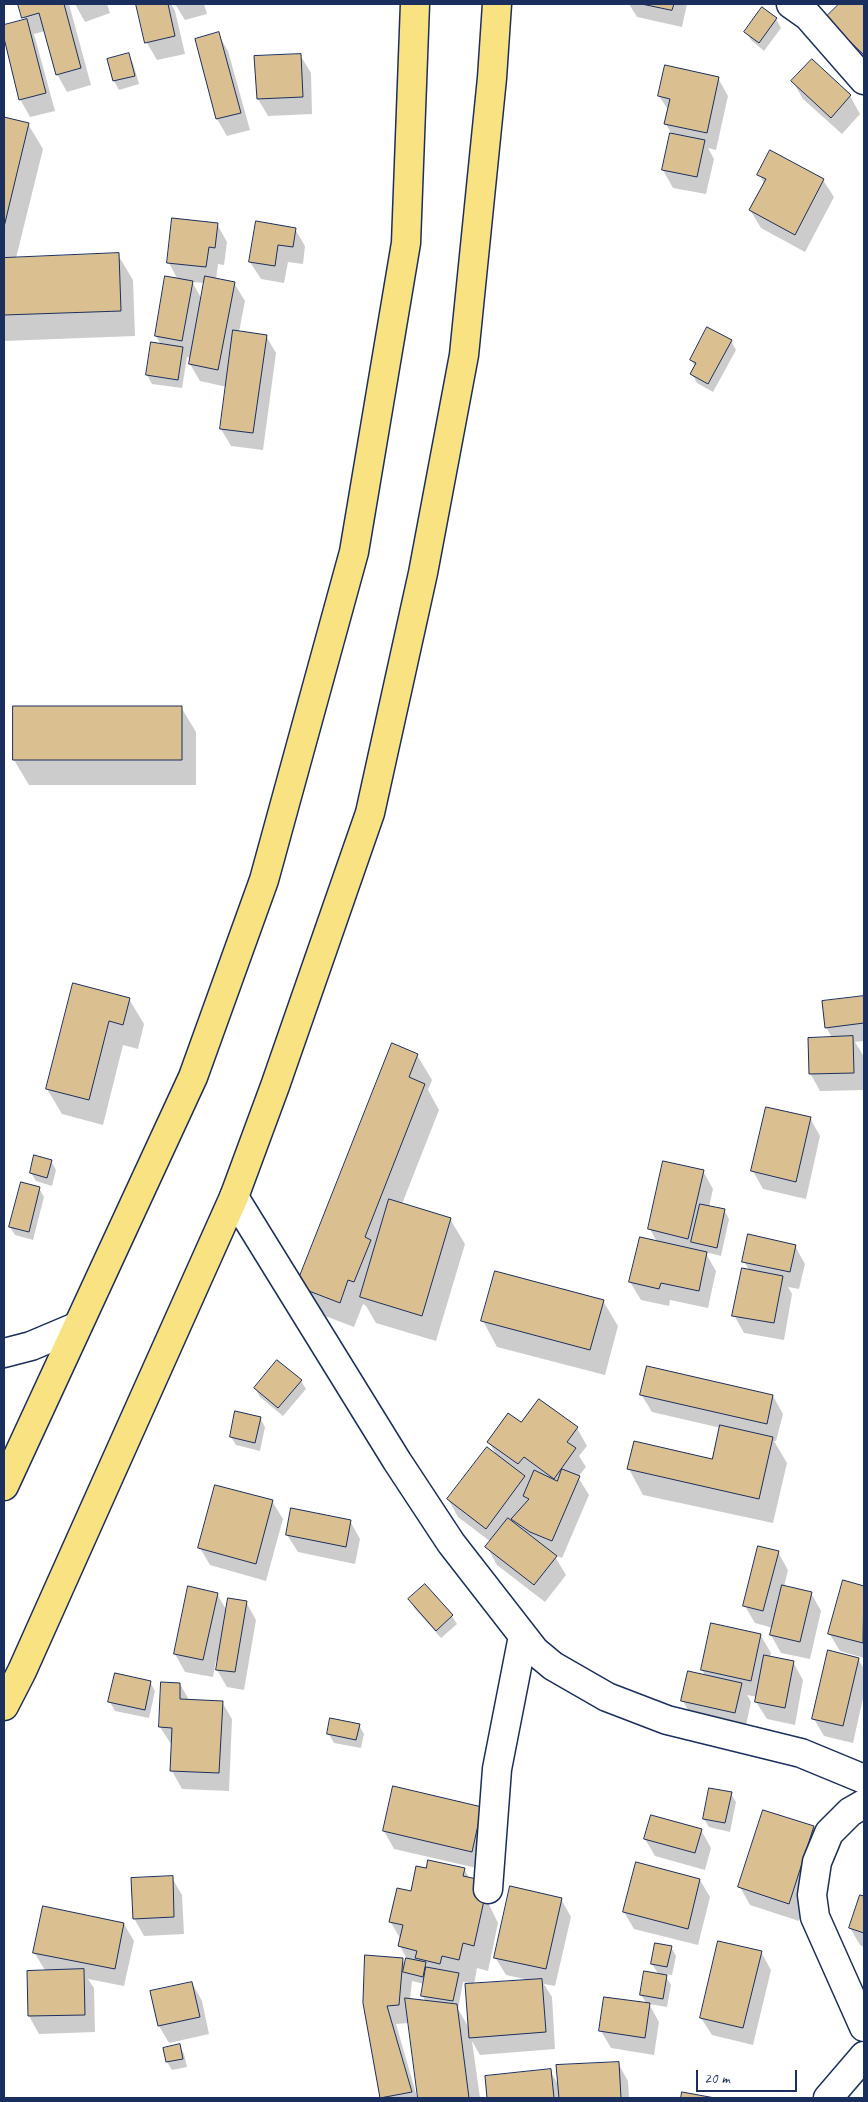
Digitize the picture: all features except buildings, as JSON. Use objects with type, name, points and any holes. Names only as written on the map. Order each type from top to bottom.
[{"type":"highway","points":[[4,1486],[192,1077],[264,880],[354,552],[406,243],[415,4]]},
{"type":"highway","points":[[4,1706],[13,1666],[234,1197],[276,1086],[370,813],[423,573],[464,355],[492,78],[497,4]]},
{"type":"street","points":[[791,4],[808,16],[864,80]]},
{"type":"street","points":[[234,1197],[397,1461],[451,1542],[535,1651],[553,1666],[607,1697],[667,1720],[801,1753],[864,1779]]},
{"type":"street","points":[[4,1353],[31,1346],[76,1327]]},
{"type":"street","points":[[488,1889],[497,1769],[523,1636]]},
{"type":"street","points":[[864,1804],[850,1812],[829,1833],[817,1862],[812,1895],[815,1917],[864,2027]]},
{"type":"street","points":[[828,2098],[864,2056]]}]
